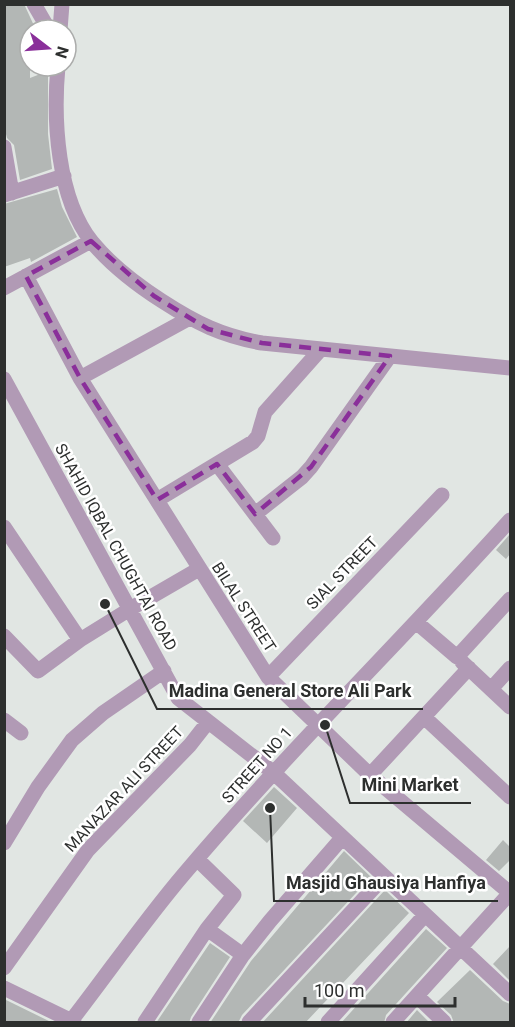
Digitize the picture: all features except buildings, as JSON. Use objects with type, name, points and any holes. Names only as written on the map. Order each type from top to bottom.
[{"type":"street","points":[[34,4],[42,18]]},
{"type":"street","points":[[57,78],[56,126],[64,176],[79,221],[91,241],[131,278],[188,319],[237,338],[510,368]]},
{"type":"street","points":[[4,147],[8,194],[64,176]]},
{"type":"street","points":[[4,288],[91,241]]},
{"type":"street","name":"BILAL STREET","points":[[26,276],[80,378],[268,677],[370,775],[510,893]]},
{"type":"street","points":[[80,378],[188,319]]},
{"type":"street","points":[[158,500],[253,442],[258,436],[265,412],[321,349]]},
{"type":"street","points":[[255,514],[302,477],[390,356]]},
{"type":"street","name":"SHAHID IQBAL CHUGHTAI ROAD","points":[[4,379],[178,698],[274,773],[510,994]]},
{"type":"street","points":[[217,464],[273,538]]},
{"type":"street","name":"SIAL STREET","points":[[268,677],[442,495]]},
{"type":"street","name":"STREET NO 1","points":[[72,1022],[197,859],[317,724],[416,622],[510,520]]},
{"type":"street","points":[[4,527],[80,640]]},
{"type":"street","points":[[4,636],[38,671],[80,640],[199,569]]},
{"type":"street","points":[[457,657],[510,599]]},
{"type":"street","points":[[416,622],[510,707]]},
{"type":"street","points":[[370,775],[469,668]]},
{"type":"street","points":[[491,688],[510,668]]},
{"type":"street","points":[[4,843],[38,787],[72,740],[103,713],[164,671]]},
{"type":"street","points":[[424,717],[510,797]]},
{"type":"street","points":[[4,720],[21,734]]},
{"type":"street","name":"MANAZAR ALI STREET","points":[[5,966],[88,850],[190,744],[208,722]]},
{"type":"street","points":[[199,1023],[243,955],[342,838]]},
{"type":"street","points":[[145,1023],[207,929],[234,895],[197,859]]},
{"type":"street","points":[[249,1023],[384,877]]},
{"type":"street","points":[[393,1023],[510,893]]},
{"type":"street","points":[[328,1023],[425,915]]},
{"type":"street","points":[[207,929],[243,955]]},
{"type":"street","points":[[4,988],[72,1022]]},
{"type":"street","points":[[417,996],[444,1023]]},
{"type":"highlighted area","points":[[91,241],[154,296],[208,329],[262,343],[390,356],[311,467],[255,514],[217,464],[157,500],[80,378],[26,276]]},
{"type":"place","name":"Madina General Store Ali Park","points":[[105,604]]},
{"type":"place","name":"Mini Market","points":[[325,725]]},
{"type":"place","name":"Masjid Ghausiya Hanfiya","points":[[270,808]]}]
